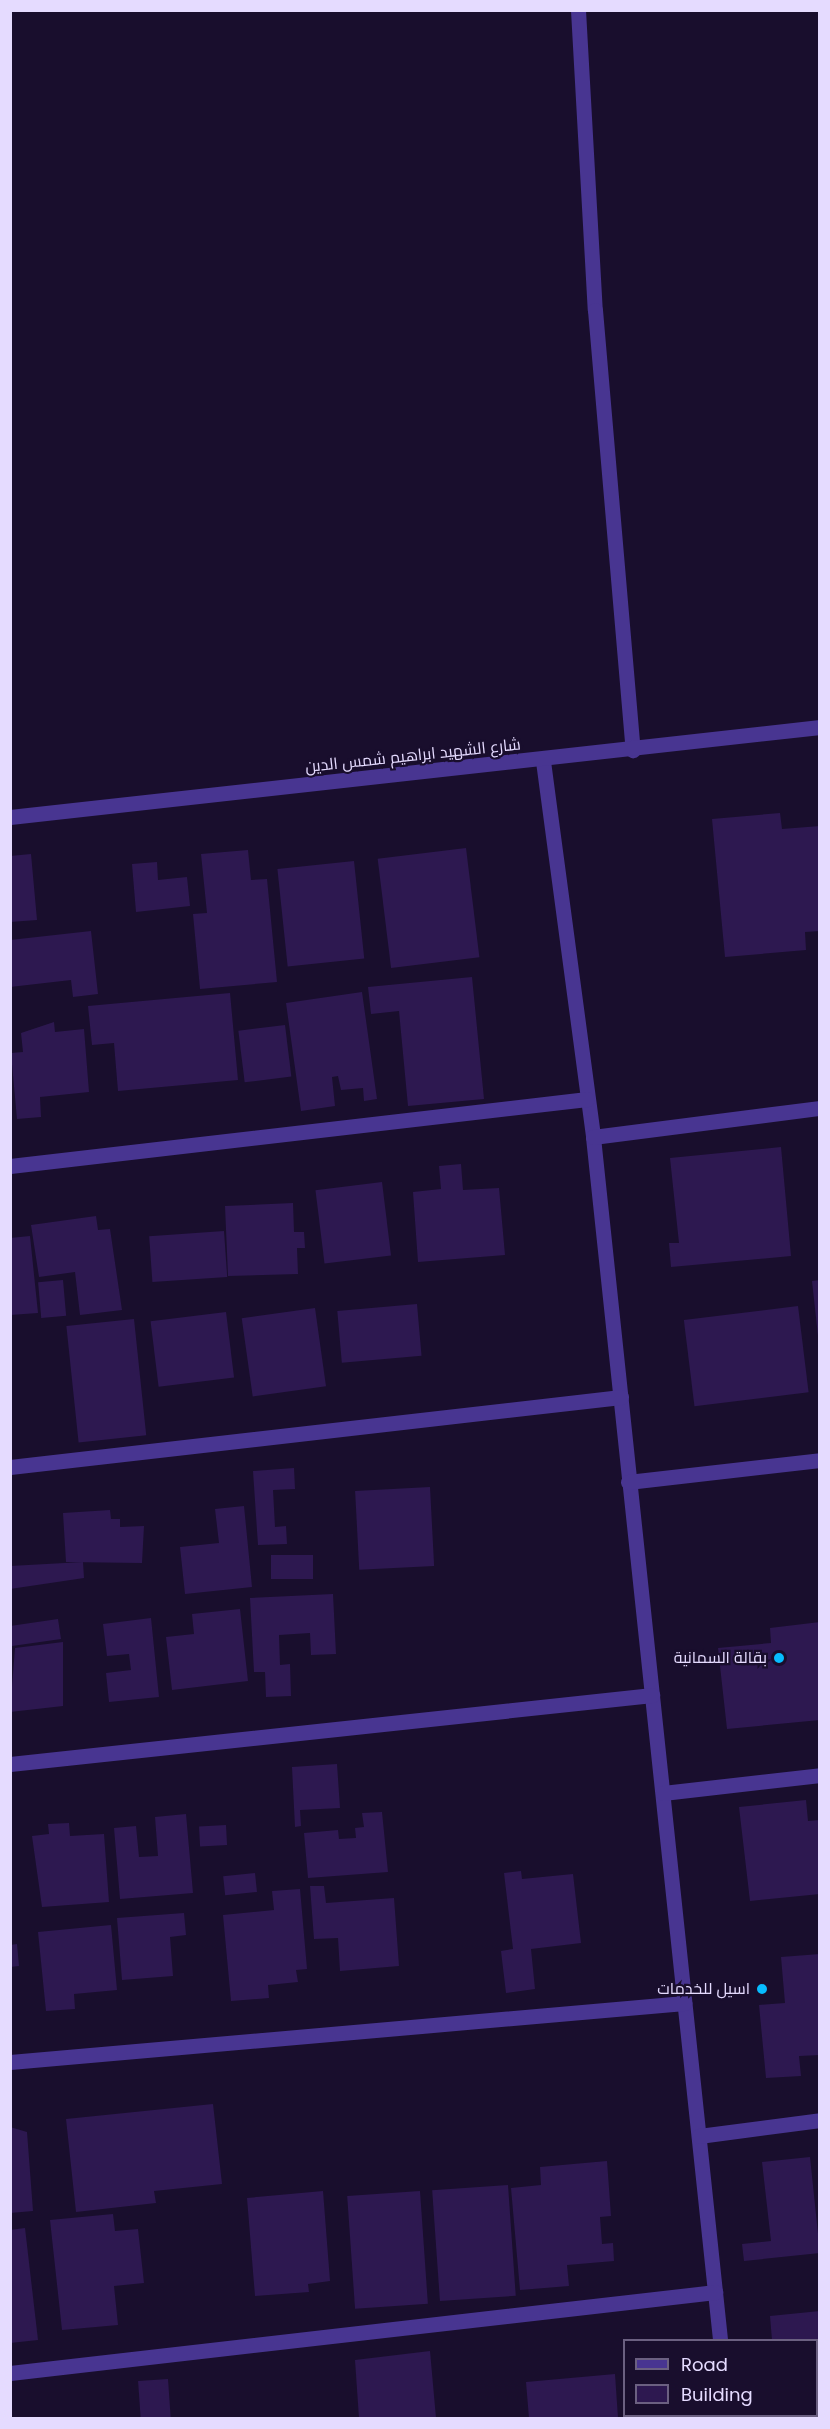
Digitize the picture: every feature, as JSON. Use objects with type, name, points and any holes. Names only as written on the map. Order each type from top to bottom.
[{"type":"street","points":[[578,10],[595,310],[633,750]]},
{"type":"street","name":"شارع الشهيد ابراهيم شمس الدين","points":[[10,817],[543,761],[819,727]]},
{"type":"street","points":[[543,761],[593,1137],[720,2339]]},
{"type":"street","points":[[10,1166],[587,1099]]},
{"type":"street","points":[[593,1137],[819,1108]]},
{"type":"street","points":[[10,1467],[621,1396]]},
{"type":"street","points":[[628,1482],[819,1460]]},
{"type":"street","points":[[10,1764],[652,1695]]},
{"type":"street","points":[[663,1793],[819,1775]]},
{"type":"street","points":[[10,2062],[684,2003]]},
{"type":"street","points":[[699,2136],[819,2120]]},
{"type":"street","points":[[10,2373],[715,2292]]},
{"type":"building","points":[[780,813],[782,829],[820,826],[820,931],[805,932],[806,950],[725,957],[712,819]]},
{"type":"building","points":[[466,848],[479,957],[391,968],[378,859]]},
{"type":"building","points":[[248,850],[251,880],[267,879],[277,982],[200,989],[193,914],[207,913],[201,854]]},
{"type":"building","points":[[31,854],[37,920],[10,922],[10,856]]},
{"type":"building","points":[[354,861],[364,958],[288,967],[277,869]]},
{"type":"building","points":[[157,862],[158,880],[187,877],[190,906],[136,912],[132,864]]},
{"type":"building","points":[[91,931],[98,994],[73,997],[71,980],[10,987],[10,940]]},
{"type":"building","points":[[472,977],[484,1099],[408,1106],[399,1011],[371,1014],[368,987]]},
{"type":"building","points":[[362,992],[377,1099],[364,1101],[363,1088],[341,1090],[338,1076],[332,1077],[335,1106],[301,1111],[286,1003]]},
{"type":"building","points":[[230,993],[238,1080],[118,1091],[114,1043],[92,1045],[88,1006]]},
{"type":"building","points":[[54,1022],[55,1032],[84,1029],[89,1092],[40,1097],[41,1117],[17,1119],[11,1053],[23,1052],[21,1033]]},
{"type":"building","points":[[285,1025],[291,1077],[245,1082],[238,1031]]},
{"type":"building","points":[[781,1147],[791,1256],[671,1267],[669,1243],[679,1243],[670,1158]]},
{"type":"building","points":[[461,1164],[463,1190],[499,1188],[505,1255],[418,1262],[413,1192],[441,1189],[439,1166]]},
{"type":"building","points":[[382,1182],[391,1255],[325,1264],[315,1190]]},
{"type":"building","points":[[293,1203],[294,1232],[304,1232],[305,1248],[297,1248],[298,1274],[228,1276],[225,1206]]},
{"type":"building","points":[[96,1216],[98,1230],[110,1229],[122,1310],[80,1315],[75,1272],[39,1277],[31,1225]]},
{"type":"building","points":[[224,1231],[227,1277],[152,1282],[149,1236]]},
{"type":"building","points":[[30,1236],[38,1313],[10,1315],[10,1238]]},
{"type":"building","points":[[63,1280],[66,1316],[41,1318],[38,1282]]},
{"type":"building","points":[[820,1280],[820,1336],[818,1336],[812,1281]]},
{"type":"building","points":[[417,1304],[422,1356],[342,1363],[337,1311]]},
{"type":"building","points":[[798,1306],[809,1392],[694,1406],[684,1320]]},
{"type":"building","points":[[315,1308],[326,1386],[253,1397],[242,1318]]},
{"type":"building","points":[[226,1312],[234,1378],[159,1387],[151,1321]]},
{"type":"building","points":[[134,1319],[146,1435],[79,1442],[66,1326]]},
{"type":"building","points":[[294,1468],[295,1489],[273,1490],[275,1527],[286,1526],[287,1544],[258,1545],[253,1471]]},
{"type":"building","points":[[430,1487],[434,1566],[359,1570],[355,1491]]},
{"type":"building","points":[[244,1506],[252,1587],[185,1594],[180,1547],[219,1543],[215,1509]]},
{"type":"building","points":[[110,1510],[111,1519],[120,1519],[120,1527],[144,1526],[142,1563],[66,1562],[63,1513]]},
{"type":"building","points":[[271,1555],[313,1555],[313,1579],[271,1579]]},
{"type":"building","points":[[83,1562],[84,1578],[10,1589],[10,1566]]},
{"type":"building","points":[[333,1594],[336,1654],[311,1655],[310,1633],[279,1635],[280,1665],[290,1664],[291,1696],[266,1697],[265,1672],[254,1672],[250,1598]]},
{"type":"building","points":[[240,1609],[248,1681],[172,1690],[166,1637],[194,1634],[192,1614]]},
{"type":"building","points":[[151,1618],[159,1697],[109,1702],[106,1673],[131,1670],[129,1654],[107,1656],[103,1624]]},
{"type":"building","points":[[58,1619],[61,1639],[12,1646],[10,1656],[10,1626]]},
{"type":"building","points":[[820,1622],[820,1720],[727,1729],[718,1648],[771,1643],[770,1628]]},
{"type":"building","points":[[63,1642],[63,1706],[10,1712],[15,1648]]},
{"type":"building","points":[[337,1764],[340,1808],[300,1810],[301,1826],[295,1827],[292,1767]]},
{"type":"building","points":[[806,1800],[808,1821],[820,1820],[820,1894],[750,1901],[739,1807]]},
{"type":"building","points":[[382,1812],[388,1872],[308,1878],[304,1833],[338,1830],[339,1839],[356,1838],[355,1828],[364,1827],[362,1813]]},
{"type":"building","points":[[186,1814],[193,1893],[120,1899],[114,1828],[136,1826],[139,1857],[158,1856],[155,1817]]},
{"type":"building","points":[[69,1823],[70,1836],[104,1834],[109,1902],[42,1907],[32,1836],[49,1834],[48,1824]]},
{"type":"building","points":[[226,1825],[227,1845],[200,1846],[199,1826]]},
{"type":"building","points":[[521,1871],[522,1879],[573,1874],[581,1943],[531,1949],[535,1989],[506,1993],[501,1951],[513,1949],[504,1873]]},
{"type":"building","points":[[255,1873],[257,1892],[225,1895],[223,1876]]},
{"type":"building","points":[[310,1886],[324,1886],[326,1903],[394,1898],[399,1966],[340,1971],[338,1938],[314,1939]]},
{"type":"building","points":[[300,1889],[307,1969],[296,1970],[298,1982],[268,1985],[269,1998],[231,2001],[223,1915],[274,1910],[272,1891]]},
{"type":"building","points":[[184,1913],[186,1935],[170,1937],[173,1976],[122,1980],[117,1918]]},
{"type":"building","points":[[111,1925],[117,1990],[74,1994],[75,2009],[46,2011],[38,1932]]},
{"type":"building","points":[[17,1944],[19,1966],[10,1967],[10,1945]]},
{"type":"building","points":[[820,1954],[820,2055],[799,2056],[801,2076],[766,2078],[759,2005],[785,2003],[781,1957]]},
{"type":"building","points":[[213,2104],[222,2184],[154,2191],[156,2203],[76,2212],[66,2119]]},
{"type":"building","points":[[10,2127],[27,2132],[33,2211],[10,2213]]},
{"type":"building","points":[[810,2157],[820,2253],[744,2261],[742,2244],[771,2241],[762,2162]]},
{"type":"building","points":[[607,2161],[611,2216],[600,2217],[602,2244],[613,2243],[614,2261],[567,2265],[569,2286],[520,2290],[511,2188],[541,2185],[540,2167]]},
{"type":"building","points":[[508,2185],[516,2296],[440,2301],[432,2190]]},
{"type":"building","points":[[323,2191],[330,2281],[308,2284],[309,2292],[255,2296],[247,2198]]},
{"type":"building","points":[[420,2191],[428,2304],[355,2309],[347,2196]]},
{"type":"building","points":[[113,2214],[115,2231],[138,2229],[144,2283],[114,2286],[118,2325],[62,2330],[50,2220]]},
{"type":"building","points":[[25,2228],[38,2340],[10,2343],[10,2230]]},
{"type":"building","points":[[820,2311],[820,2417],[780,2418],[818,2417],[818,2339],[772,2339],[770,2316]]},
{"type":"building","points":[[430,2351],[436,2418],[359,2418],[355,2360]]},
{"type":"building","points":[[615,2374],[618,2418],[529,2418],[526,2382]]},
{"type":"building","points":[[168,2379],[171,2418],[141,2418],[138,2381]]},
{"type":"place","name":"بقالة السمانية","points":[[779,1658]]},
{"type":"place","name":"اسيل للخدمات","points":[[762,1989]]}]
